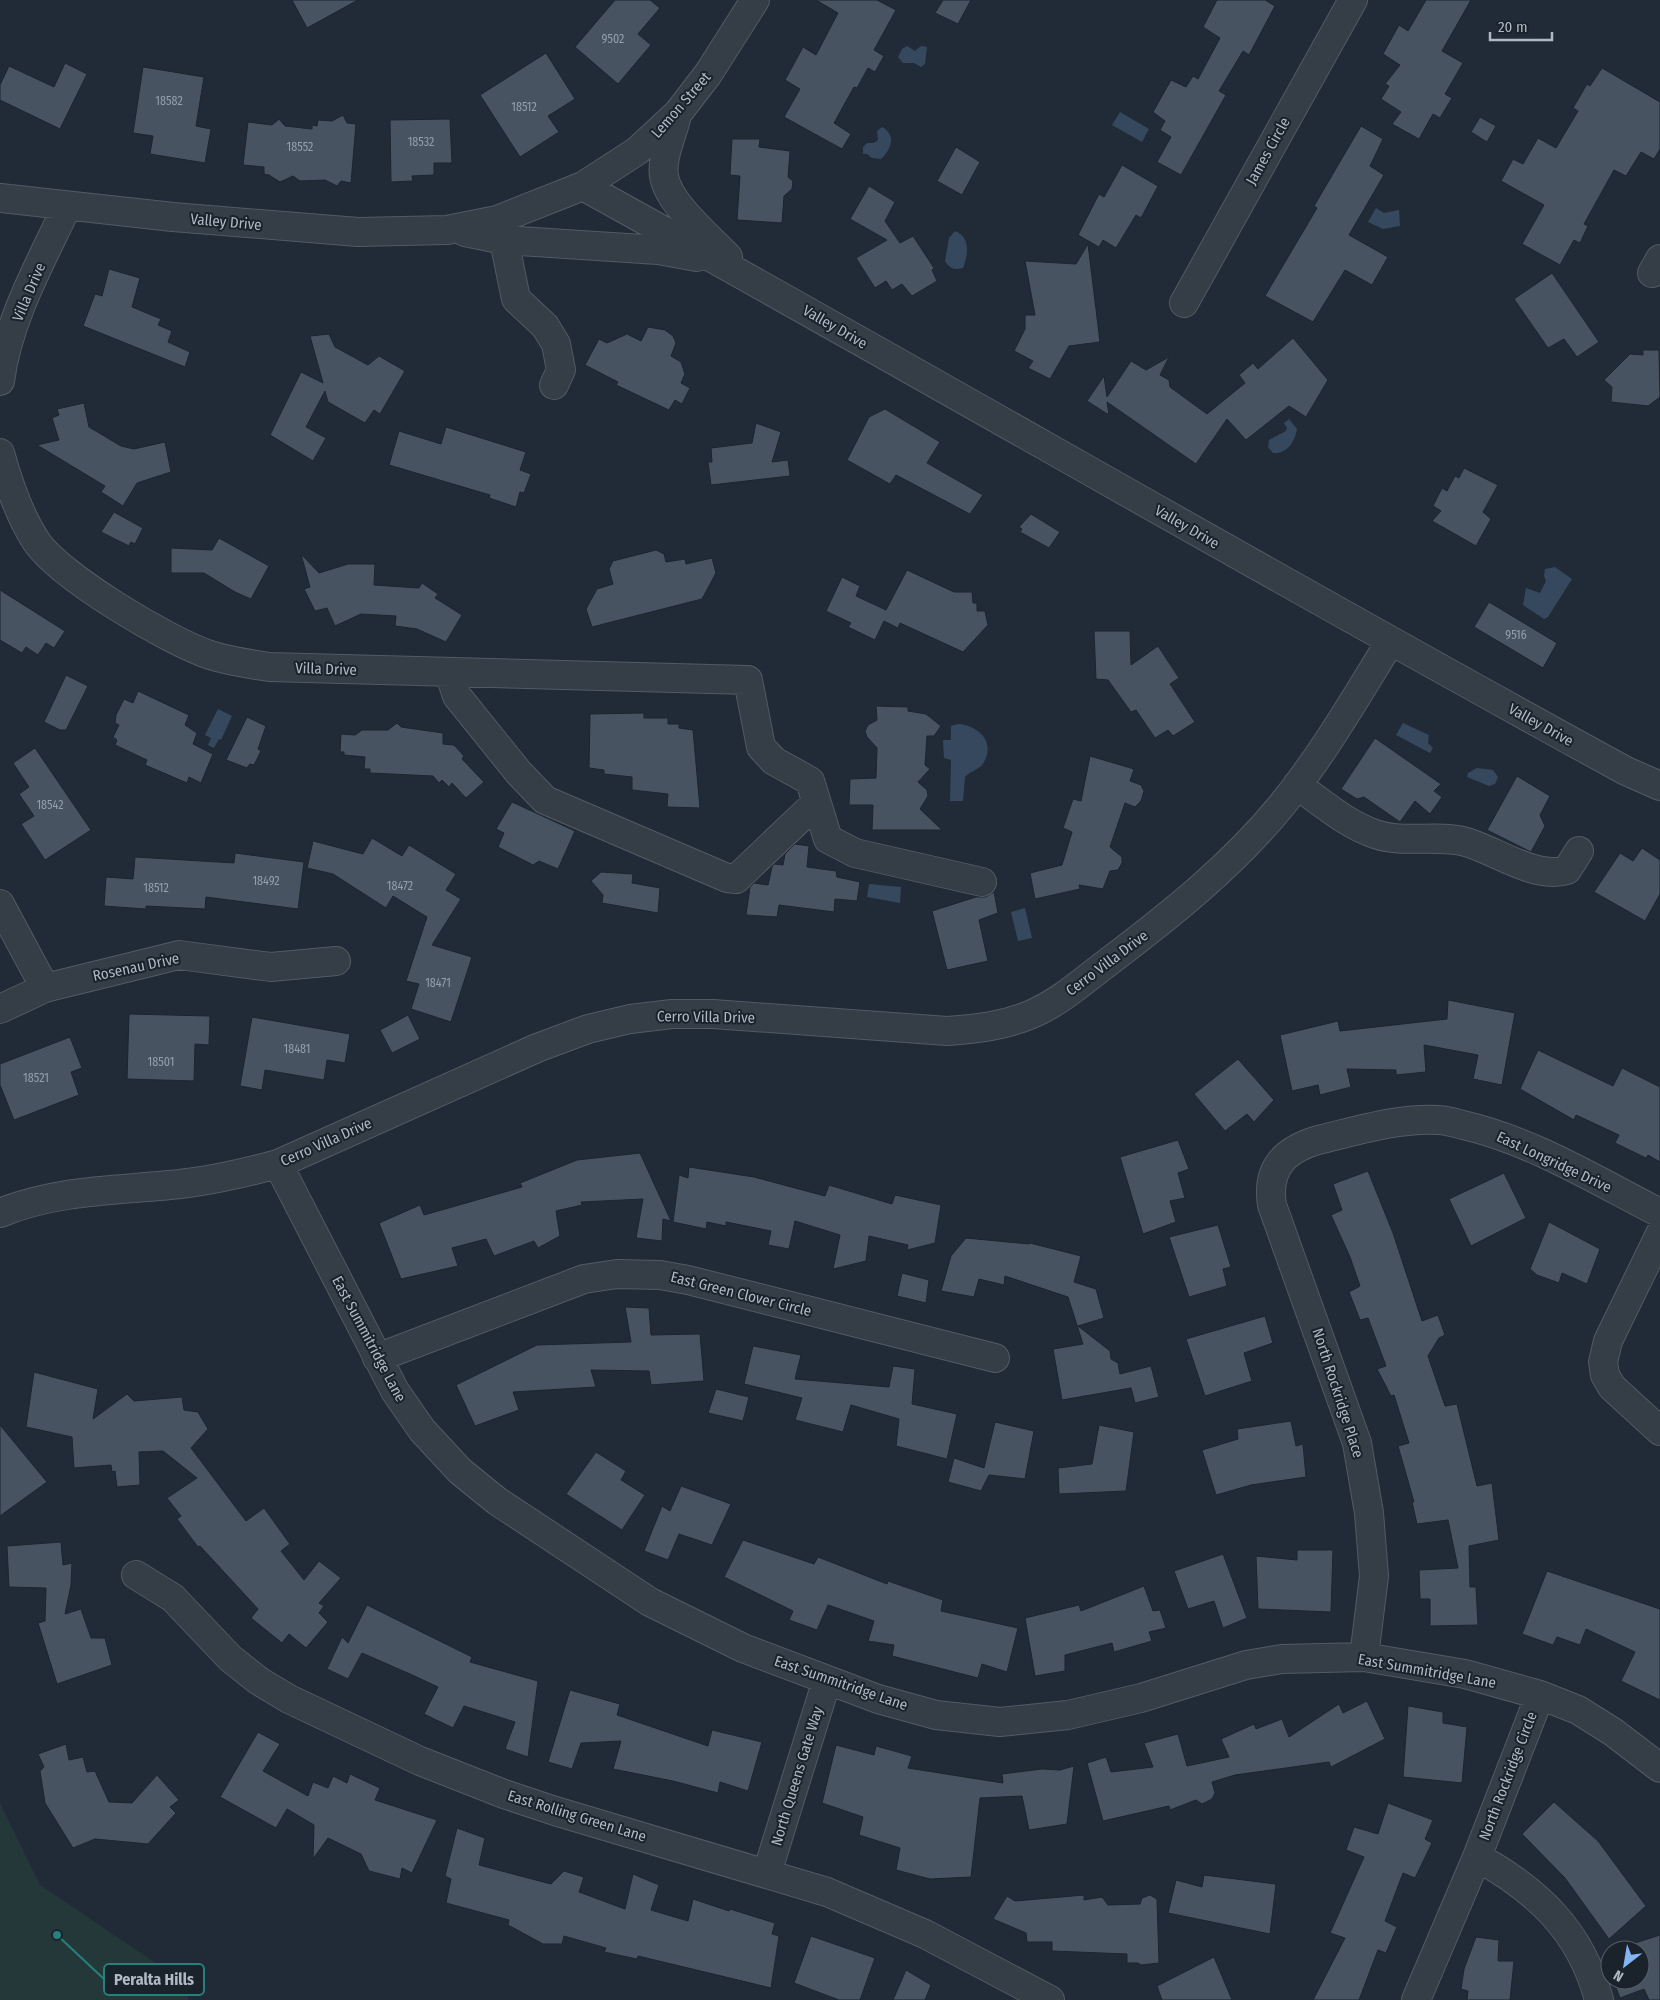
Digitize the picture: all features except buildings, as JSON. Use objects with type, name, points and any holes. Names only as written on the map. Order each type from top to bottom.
[{"type":"street","name":"Lemon Street","points":[[583,186],[637,151],[678,113],[708,74],[755,0]]},
{"type":"street","name":"James Circle","points":[[1184,303],[1353,0]]},
{"type":"street","points":[[678,113],[666,156],[664,175],[668,189],[676,202],[744,275]]},
{"type":"street","name":"Valley Drive","points":[[0,198],[330,230],[404,233],[453,229],[497,220],[583,186],[744,275],[1390,642],[1626,771],[1660,786]]},
{"type":"street","name":"Villa Drive","points":[[0,381],[5,353],[17,317],[67,206]]},
{"type":"street","name":"Valley Drive","points":[[453,229],[504,240],[658,250],[719,261]]},
{"type":"street","points":[[504,240],[516,298],[545,326],[556,344],[561,370],[554,385]]},
{"type":"street","name":"Villa Drive","points":[[0,452],[5,472],[22,515],[36,541],[55,563],[131,613],[209,655],[269,667],[748,680],[761,747],[774,761],[810,781],[816,802]]},
{"type":"street","name":"Cerro Villa Drive","points":[[0,1213],[56,1195],[90,1190],[188,1183],[243,1174],[278,1164],[537,1048],[588,1029],[630,1019],[672,1014],[713,1014],[947,1031],[978,1029],[1005,1023],[1031,1014],[1054,1003],[1137,940],[1218,874],[1271,818],[1297,785],[1390,642]]},
{"type":"street","points":[[449,672],[457,696],[519,773],[545,800],[727,878],[736,879],[816,802],[828,838],[838,846],[882,860],[982,882]]},
{"type":"street","points":[[1297,785],[1352,823],[1389,837],[1463,841],[1542,871],[1567,870],[1579,851]]},
{"type":"street","points":[[0,904],[45,988]]},
{"type":"street","name":"Rosenau Drive","points":[[0,1009],[45,988],[179,954],[271,967],[336,961]]},
{"type":"street","name":"East Longridge Drive","points":[[1278,1167],[1283,1158],[1307,1143],[1402,1121],[1439,1120],[1481,1129],[1529,1147],[1660,1213]]},
{"type":"street","name":"East Summitridge Lane","points":[[278,1164],[376,1358],[395,1391],[422,1430],[460,1471],[497,1501],[650,1602],[743,1648],[878,1699],[936,1715],[1000,1722],[1068,1715],[1141,1698],[1246,1665],[1282,1659],[1364,1658],[1465,1674],[1540,1695],[1578,1710],[1613,1732],[1660,1768]]},
{"type":"street","name":"North Rockridge Place","points":[[1278,1167],[1272,1179],[1270,1191],[1272,1205],[1357,1443],[1369,1513],[1374,1576],[1364,1658]]},
{"type":"street","points":[[1660,1234],[1608,1341],[1603,1362],[1605,1375],[1612,1387],[1660,1431]]},
{"type":"street","name":"East Green Clover Circle","points":[[376,1358],[554,1289],[584,1279],[617,1274],[660,1275],[688,1280],[995,1358]]},
{"type":"street","name":"East Rolling Green Lane","points":[[136,1575],[174,1598],[230,1658],[259,1681],[289,1699],[420,1761],[504,1794],[616,1830],[828,1892],[925,1934],[1050,2000]]},
{"type":"street","name":"North Queens Gate Way","points":[[767,1873],[827,1680]]},
{"type":"street","name":"North Rockridge Circle","points":[[1416,2000],[1477,1857],[1540,1695]]},
{"type":"street","name":"North Rockridge Circle","points":[[1477,1857],[1507,1873],[1548,1907],[1577,1946],[1590,1973],[1599,2000]]},
{"type":"green space","points":[[0,1803],[40,1885],[188,1985],[188,2000],[0,2000]]},
{"type":"water","points":[[907,46],[915,51],[921,46],[927,47],[925,64],[921,67],[914,63],[903,63],[898,57],[902,49]]},
{"type":"water","points":[[1120,112],[1149,129],[1142,142],[1112,125]]},
{"type":"water","points":[[882,127],[890,134],[890,147],[881,159],[863,154],[863,147],[867,143],[874,143],[878,140],[877,131]]},
{"type":"water","points":[[1376,208],[1384,213],[1399,210],[1400,226],[1383,229],[1368,222]]},
{"type":"water","points":[[955,231],[964,237],[967,247],[963,268],[957,269],[949,266],[945,261],[949,238]]},
{"type":"water","points":[[1289,419],[1297,429],[1294,438],[1290,446],[1282,452],[1273,453],[1268,447],[1269,440],[1286,431],[1287,428],[1284,423]]},
{"type":"water","points":[[1555,567],[1572,579],[1548,617],[1544,619],[1523,605],[1526,588],[1540,593],[1546,581],[1544,576],[1545,569]]},
{"type":"water","points":[[218,709],[232,716],[221,740],[219,739],[214,748],[208,745],[211,738],[205,735]]},
{"type":"water","points":[[1403,723],[1429,735],[1428,743],[1433,748],[1430,753],[1396,735]]},
{"type":"water","points":[[958,724],[972,727],[978,731],[983,736],[988,747],[983,764],[965,777],[963,801],[950,801],[951,760],[944,758],[943,740],[951,740],[951,726]]},
{"type":"water","points":[[1477,768],[1493,770],[1498,777],[1495,784],[1489,786],[1467,777],[1468,773]]},
{"type":"water","points":[[869,884],[901,887],[900,903],[867,897]]},
{"type":"water","points":[[1025,908],[1032,938],[1018,941],[1011,912]]},
{"type":"place","name":"Peralta Hills","points":[[57,1935]]}]
